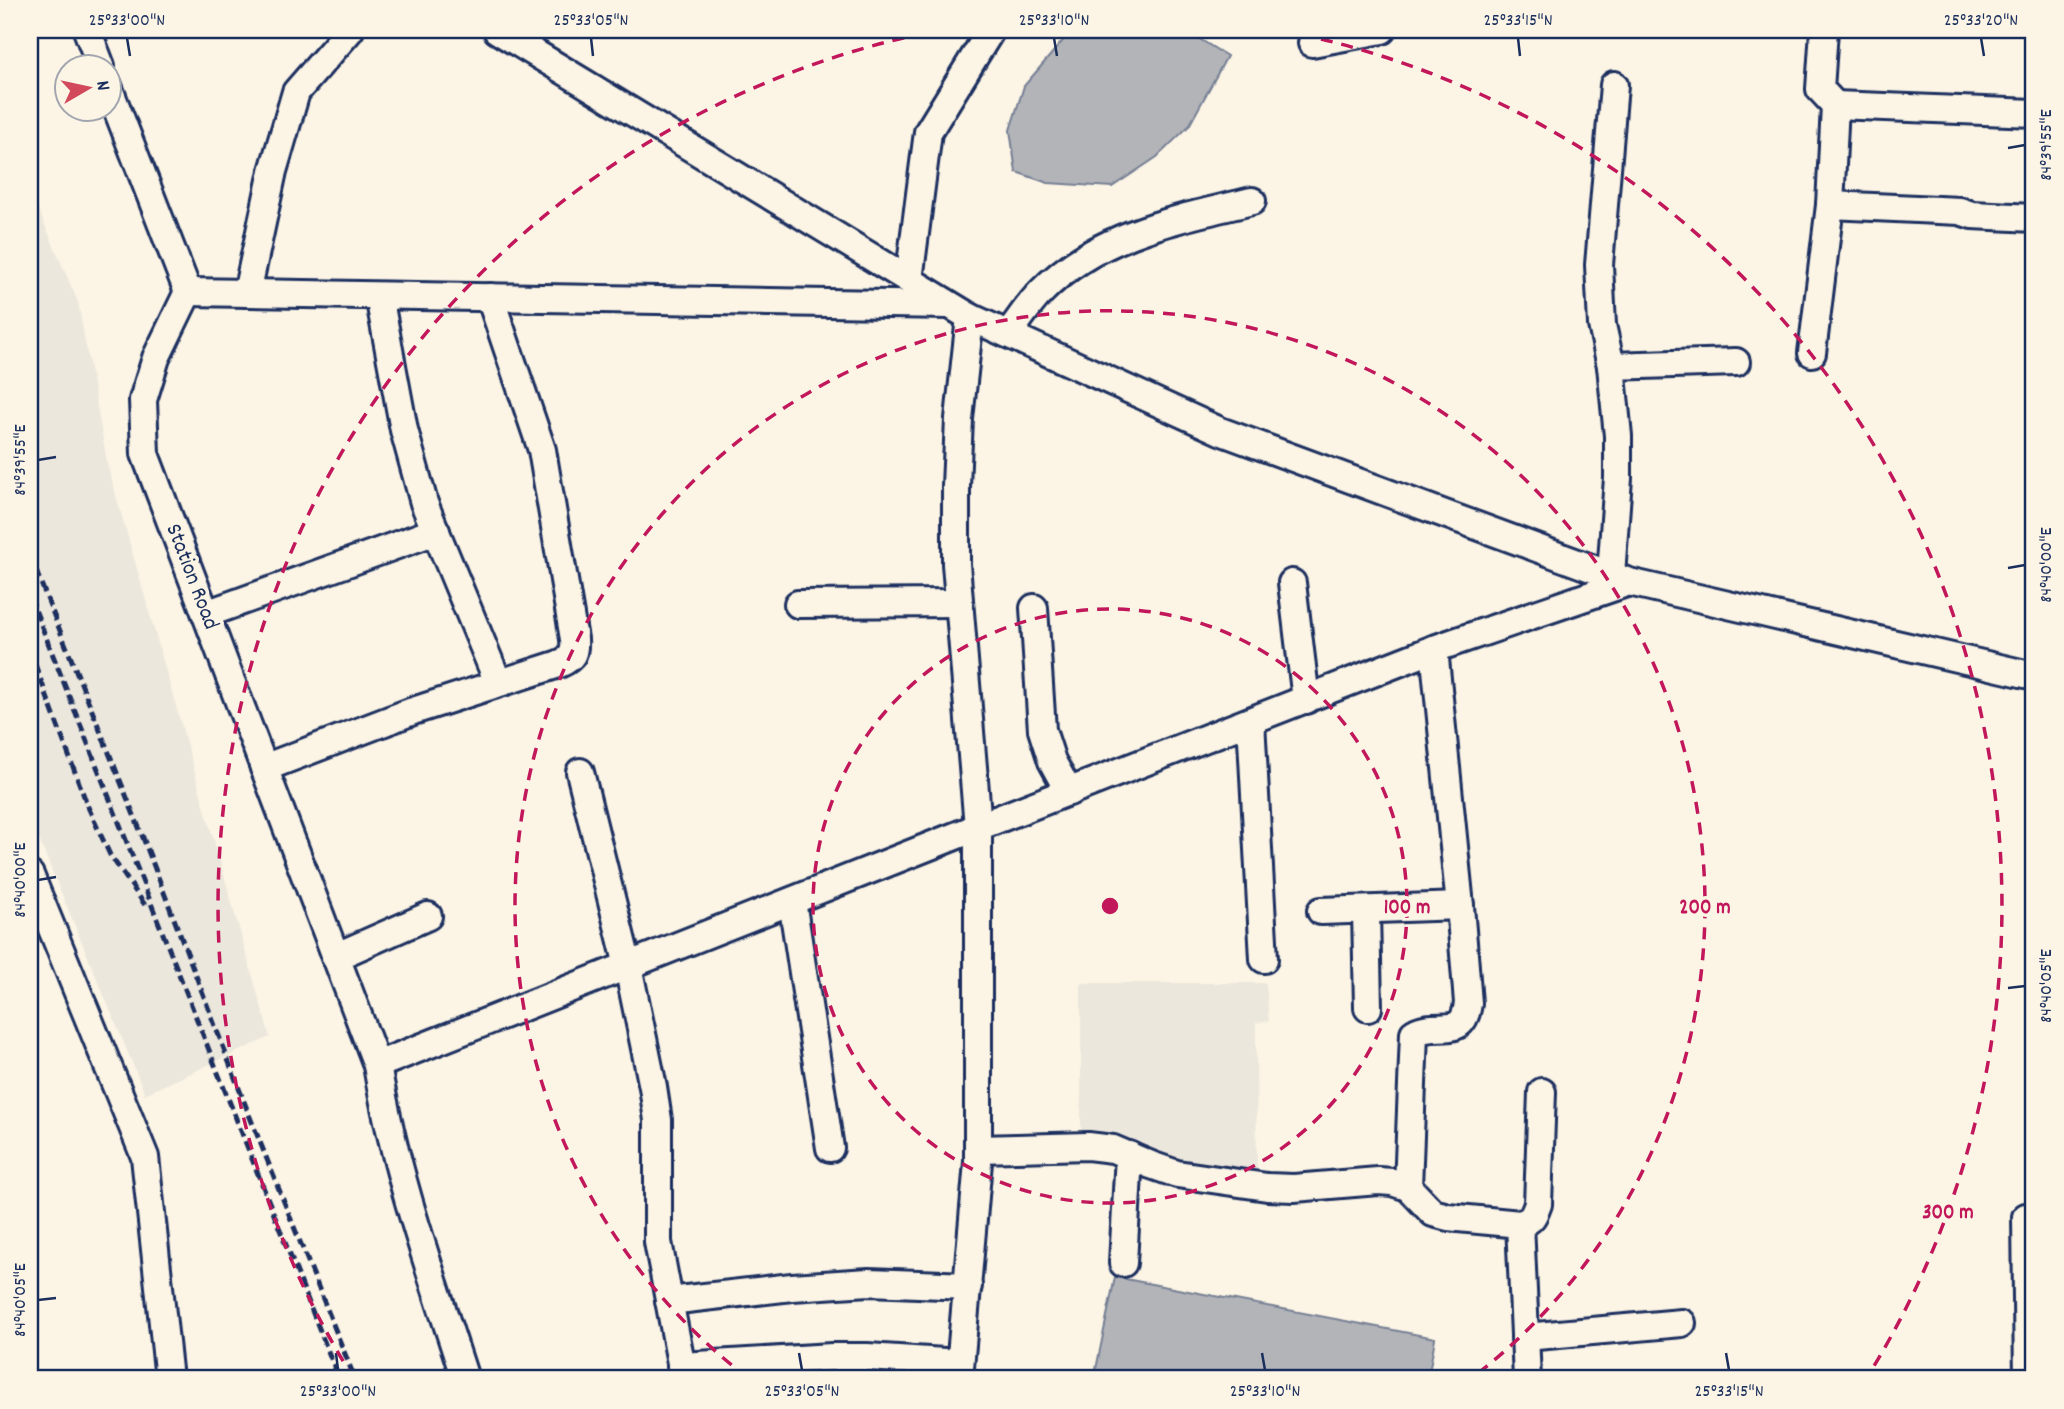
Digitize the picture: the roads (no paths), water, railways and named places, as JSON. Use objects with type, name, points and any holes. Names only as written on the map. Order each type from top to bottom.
[{"type":"street","points":[[87,30],[96,52]]},
{"type":"street","points":[[247,293],[273,171],[296,92],[350,30]]},
{"type":"street","points":[[497,30],[528,38],[960,311],[1220,431],[1620,579],[2034,676]]},
{"type":"street","points":[[909,280],[928,132],[991,30]]},
{"type":"street","points":[[1312,43],[1382,30]]},
{"type":"street","points":[[1824,30],[1820,89],[1835,105],[2034,113]]},
{"type":"street","points":[[1615,85],[1599,265],[1602,325],[1611,366],[1618,436],[1620,579]]},
{"type":"street","points":[[1812,353],[1830,205],[1835,105]]},
{"type":"street","points":[[122,122],[188,292],[960,311]]},
{"type":"street","points":[[1008,334],[1041,292],[1073,264],[1090,254],[1134,232],[1252,201]]},
{"type":"street","points":[[1830,205],[1960,211],[1972,215],[2034,218]]},
{"type":"street","name":"Station Road","points":[[188,292],[156,358],[143,400],[145,454],[377,1065],[385,1113],[401,1177],[465,1379]]},
{"type":"street","points":[[379,296],[404,430],[424,502],[498,682]]},
{"type":"street","points":[[264,768],[401,716],[559,664],[571,659],[575,652],[541,450],[490,298]]},
{"type":"street","points":[[580,772],[628,966],[658,1120],[658,1241],[683,1373],[832,1357],[867,1357],[960,1371],[978,1149],[978,827],[956,564],[960,311]]},
{"type":"street","points":[[1611,366],[1736,362]]},
{"type":"street","points":[[205,614],[436,531]]},
{"type":"street","points":[[377,1065],[978,827],[1620,579]]},
{"type":"street","points":[[1292,583],[1306,700]]},
{"type":"street","points":[[797,604],[960,603]]},
{"type":"street","points":[[1034,608],[1042,730],[1052,761],[1069,792]]},
{"type":"street","points":[[1408,1187],[1414,1033],[1421,1029],[1460,1025],[1466,1015],[1468,1003],[1434,649]]},
{"type":"street","points":[[1251,721],[1264,959]]},
{"type":"street","points":[[30,876],[145,1157],[169,1379]]},
{"type":"street","points":[[792,901],[830,1148]]},
{"type":"street","points":[[1321,911],[1460,906]]},
{"type":"street","points":[[1366,909],[1368,1008]]},
{"type":"street","points":[[335,957],[428,916]]},
{"type":"street","points":[[978,1149],[1088,1146],[1113,1149],[1177,1174],[1267,1187],[1392,1182],[1408,1187],[1433,1213],[1520,1224],[1529,1222],[1538,1204],[1542,1091]]},
{"type":"street","points":[[1123,1263],[1129,1155]]},
{"type":"street","points":[[2026,1217],[2028,1379]]},
{"type":"street","points":[[1520,1224],[1527,1379]]},
{"type":"street","points":[[669,1301],[792,1287],[869,1282],[968,1286]]},
{"type":"street","points":[[1525,1337],[1682,1323]]},
{"type":"railway","points":[[30,556],[355,1379]]},
{"type":"railway","points":[[30,597],[339,1379]]},
{"type":"railway","points":[[30,651],[88,807],[110,855],[145,905]]}]
